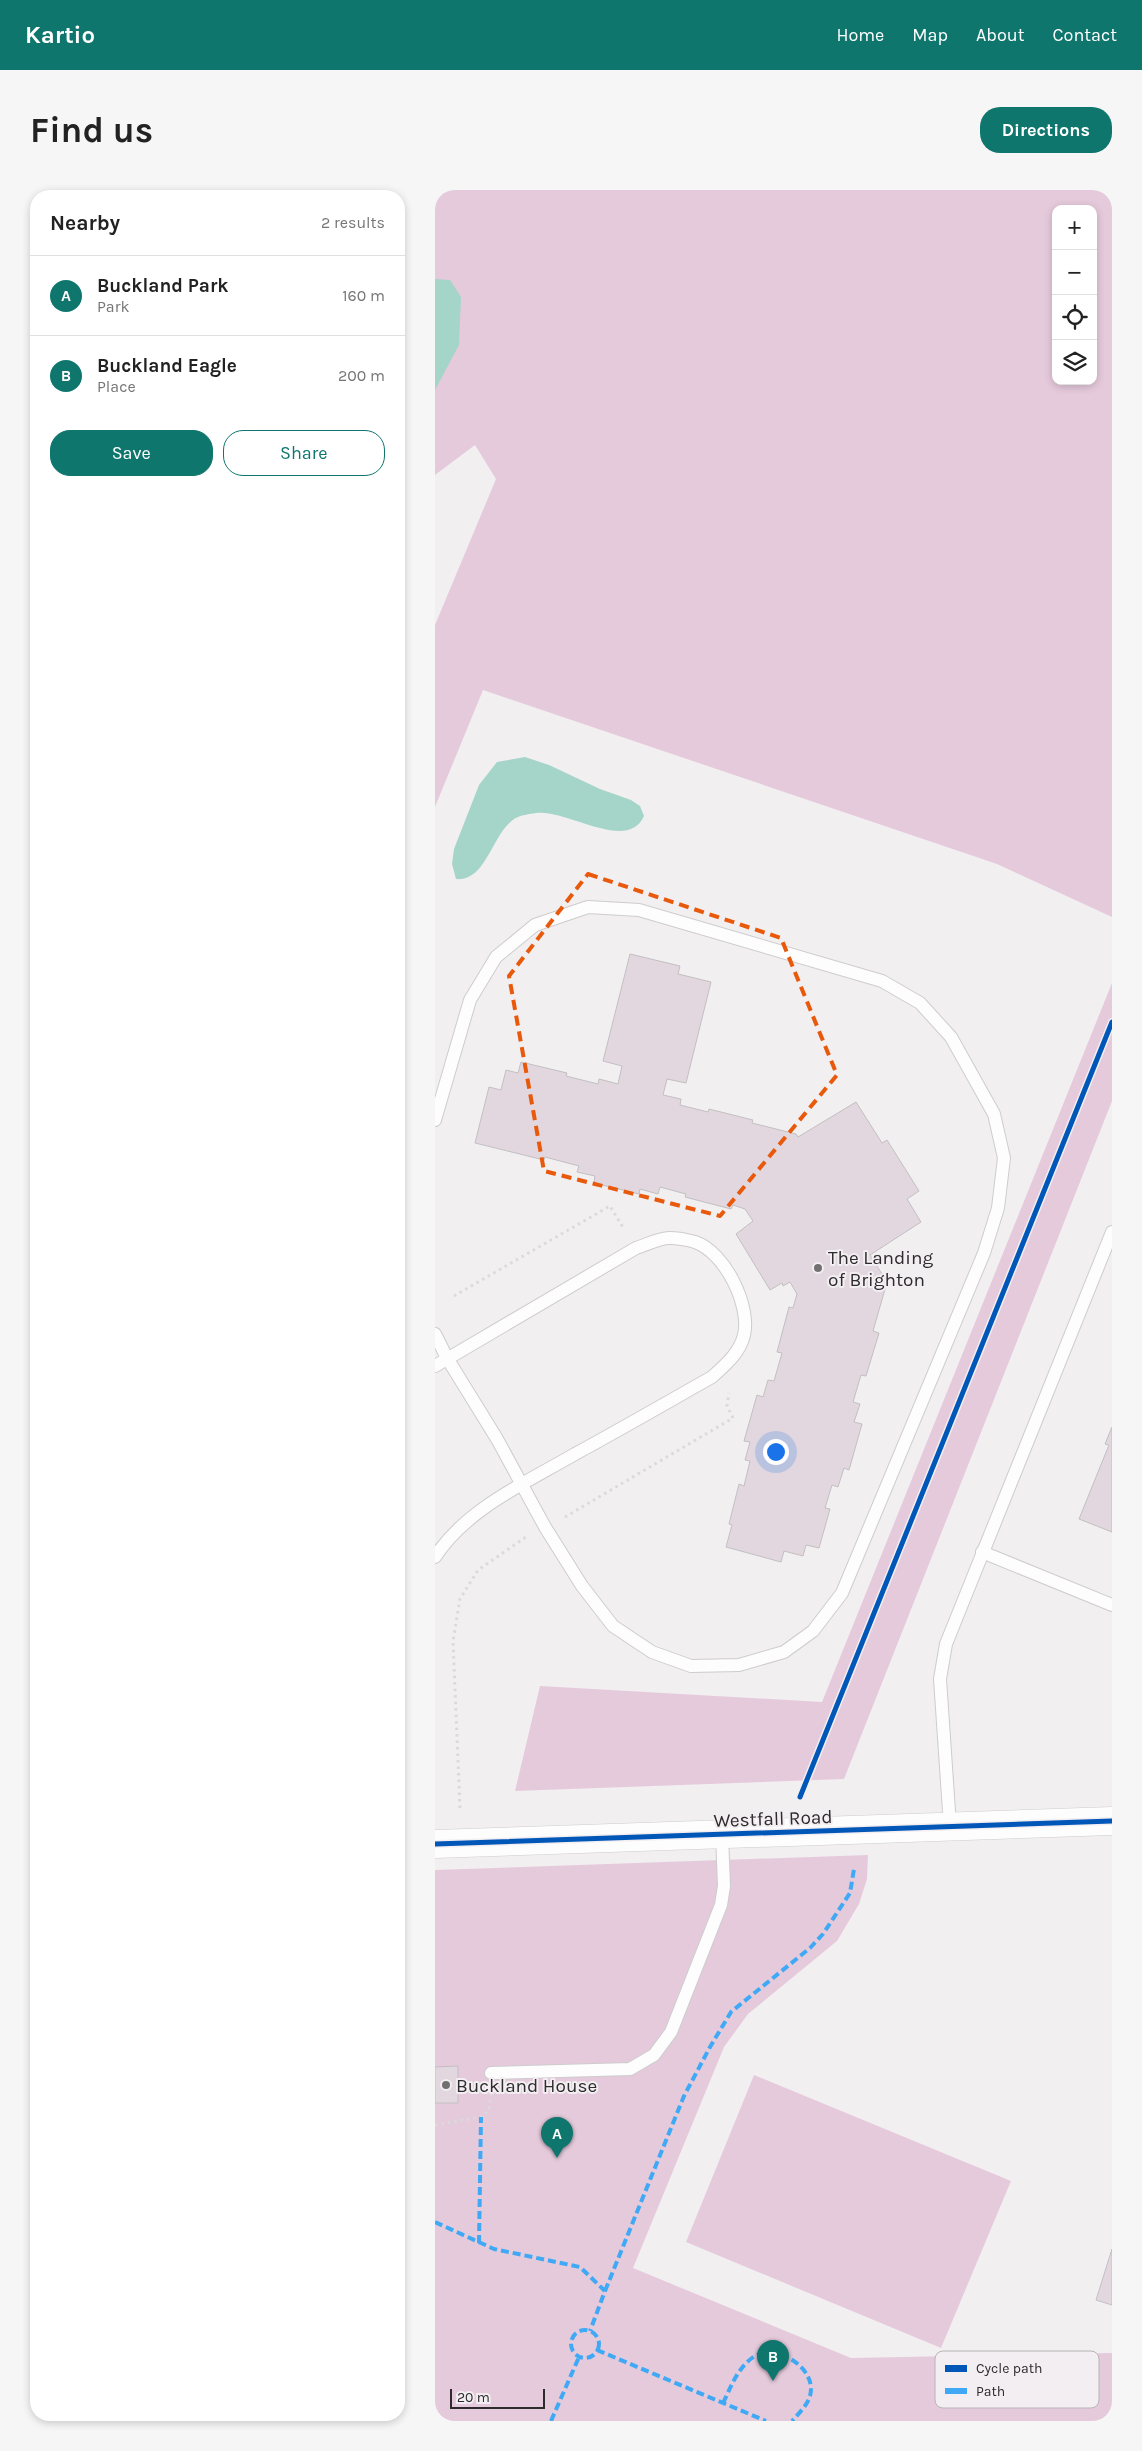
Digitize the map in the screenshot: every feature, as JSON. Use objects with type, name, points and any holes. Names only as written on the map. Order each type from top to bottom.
[{"type":"street","name":"Westfall Road","points":[[435,1844],[1112,1821]]},
{"type":"lane","points":[[435,1120],[470,1000],[496,957],[535,925],[589,907],[639,910],[882,981],[920,1003],[951,1037],[994,1114],[1004,1158],[998,1208],[984,1253],[843,1593],[813,1631],[784,1652],[739,1665],[691,1666],[652,1652],[613,1626],[582,1586],[521,1485],[497,1438],[447,1358],[435,1334]]},
{"type":"lane","points":[[950,1826],[941,1679],[946,1644],[981,1552],[1112,1232]]},
{"type":"lane","points":[[435,1366],[636,1248],[667,1238],[697,1242],[717,1258],[733,1280],[745,1309],[744,1336],[730,1361],[712,1377],[521,1485],[481,1510],[446,1540],[435,1557]]},
{"type":"lane","points":[[981,1552],[1112,1605]]},
{"type":"lane","points":[[491,2073],[630,2069],[654,2055],[671,2032],[721,1905],[724,1886],[723,1835]]},
{"type":"path","points":[[454,1296],[610,1206],[625,1231],[632,1228]]},
{"type":"path","points":[[561,1519],[733,1418],[727,1406],[730,1388]]},
{"type":"path","points":[[460,1808],[453,1641],[460,1599],[479,1570],[527,1537]]},
{"type":"path","points":[[435,2125],[481,2117],[489,2110],[491,2073]]},
{"type":"highlighted area","points":[[588,874],[781,938],[837,1075],[720,1216],[544,1171],[509,976]]},
{"type":"shaded area","points":[[435,190],[1112,190],[1112,917],[997,864],[483,690],[435,807],[435,625],[496,479],[475,445],[435,475]]},
{"type":"shaded area","points":[[435,279],[450,280],[461,297],[459,345],[435,390]]},
{"type":"shaded area","points":[[525,757],[549,765],[600,789],[631,800],[640,806],[644,816],[636,826],[625,831],[596,827],[549,813],[536,813],[519,817],[506,826],[475,873],[466,878],[456,879],[452,864],[454,849],[479,785],[497,762]]},
{"type":"shaded area","points":[[1112,983],[1112,1101],[844,1779],[515,1791],[540,1686],[822,1702]]},
{"type":"shaded area","points":[[868,1855],[867,1879],[859,1904],[837,1941],[748,2014],[724,2047],[633,2268],[851,2358],[935,2356],[935,2408],[1099,2408],[1099,2353],[1112,2353],[1112,2421],[435,2421],[435,1870]]},
{"type":"shaded area","points":[[754,2075],[1011,2181],[941,2348],[686,2242]]},
{"type":"building","name":"The Landing of Brighton","points":[[630,954],[680,966],[678,974],[711,982],[686,1083],[667,1079],[663,1095],[681,1099],[680,1105],[708,1112],[709,1109],[753,1120],[752,1123],[796,1134],[798,1137],[856,1102],[882,1143],[887,1140],[919,1191],[907,1199],[921,1222],[870,1255],[887,1282],[873,1331],[879,1333],[866,1376],[861,1375],[853,1402],[860,1404],[854,1422],[862,1424],[849,1470],[844,1468],[838,1487],[832,1485],[825,1508],[830,1509],[819,1548],[806,1545],[803,1556],[784,1551],[781,1562],[726,1547],[732,1525],[729,1524],[739,1484],[744,1486],[750,1461],[745,1460],[750,1442],[744,1441],[757,1395],[763,1397],[768,1380],[774,1381],[782,1353],[777,1352],[789,1307],[793,1308],[797,1294],[790,1282],[783,1286],[782,1283],[770,1290],[736,1234],[753,1221],[745,1209],[733,1205],[731,1209],[685,1197],[686,1194],[660,1187],[658,1194],[640,1189],[639,1194],[594,1183],[595,1176],[577,1172],[579,1166],[545,1157],[544,1160],[475,1143],[489,1087],[501,1090],[506,1070],[518,1073],[521,1062],[567,1073],[566,1076],[598,1084],[599,1079],[618,1084],[622,1066],[603,1061]]},
{"type":"building","points":[[1112,1427],[1112,1532],[1079,1519],[1109,1445],[1105,1444]]},
{"type":"building","name":"Buckland House","points":[[458,2066],[458,2103],[435,2103],[435,2067]]},
{"type":"building","points":[[1112,2249],[1112,2305],[1096,2300]]},
{"type":"marked path","points":[[605,2291],[684,2096],[710,2047],[731,2012],[810,1948],[823,1934],[850,1893],[854,1869]]},
{"type":"marked path","points":[[479,2243],[481,2117]]},
{"type":"marked path","points":[[435,2222],[494,2249],[580,2267],[605,2291],[590,2331]]},
{"type":"marked path","points":[[585,2330],[595,2334],[599,2344],[595,2354],[585,2358],[575,2354],[571,2344],[575,2334],[585,2330]]},
{"type":"marked path","points":[[597,2350],[766,2421]]},
{"type":"marked path","points":[[723,2403],[738,2373],[747,2362],[761,2354],[783,2355],[801,2367],[808,2376],[811,2386],[807,2403],[792,2421]]},
{"type":"marked path","points":[[551,2421],[579,2357]]},
{"type":"cycle path","points":[[800,1797],[1112,1022]]},
{"type":"cycle path","points":[[435,1844],[1112,1821]]},
{"type":"place","name":"The Landing of Brighton","points":[[818,1268]]},
{"type":"place","name":"Buckland House","points":[[446,2085]]},
{"type":"place","name":"Buckland Park","points":[[557,2158]]},
{"type":"place","name":"Buckland Eagle","points":[[773,2381]]}]
